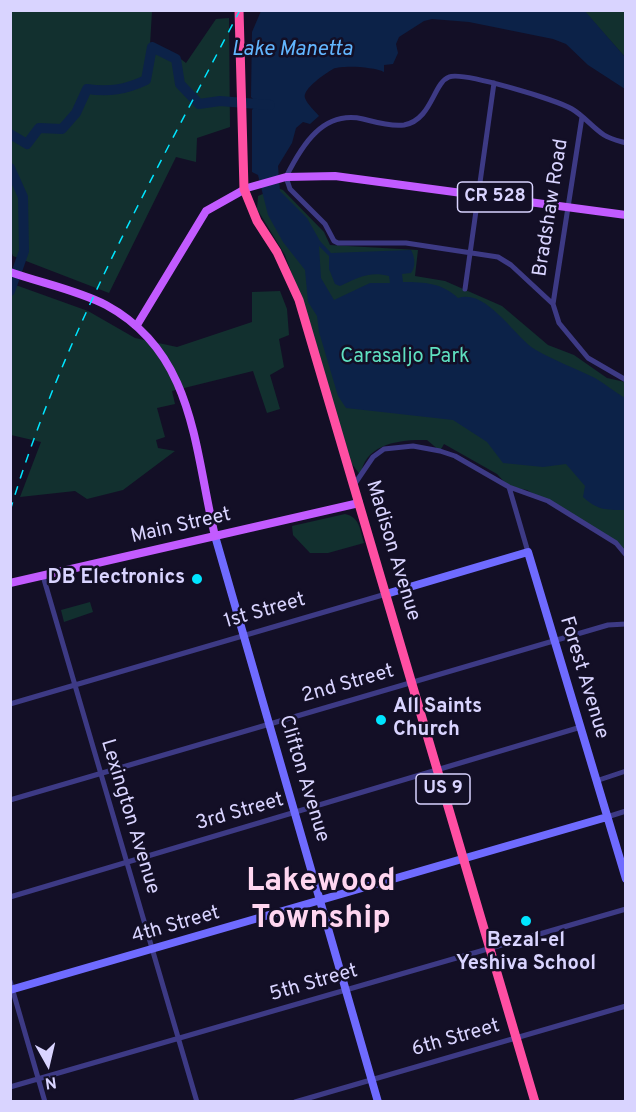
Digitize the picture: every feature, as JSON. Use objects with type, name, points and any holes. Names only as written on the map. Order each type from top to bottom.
[{"type":"highway","name":"Madison Avenue","points":[[239,11],[241,111],[246,189],[257,221],[280,259],[299,300],[535,1101]]},
{"type":"main road","name":"CR 528","points":[[137,325],[206,211],[246,189],[286,177],[335,176],[626,214]]},
{"type":"main road","points":[[10,272],[91,300],[137,325],[162,353],[181,387],[214,536]]},
{"type":"main road","name":"Main Street","points":[[10,583],[359,503]]},
{"type":"street","points":[[626,143],[605,136],[567,106],[462,75],[447,77],[420,117],[405,125],[352,117],[329,120],[309,139],[286,177],[290,189],[325,224],[334,241],[406,243],[498,257],[511,265],[553,304],[559,323],[584,354],[601,368],[626,380]]},
{"type":"street","points":[[465,289],[494,83]]},
{"type":"street","name":"Bradshaw Road","points":[[553,304],[582,117]]},
{"type":"street","points":[[354,487],[379,452],[400,446],[426,448],[455,456],[509,487],[550,502],[616,543],[626,555]]},
{"type":"street","name":"Forest Avenue","points":[[509,487],[626,879]]},
{"type":"street","name":"Clifton Avenue","points":[[214,536],[378,1101]]},
{"type":"street","name":"1st Street","points":[[10,704],[528,552]]},
{"type":"street","name":"Lexington Avenue","points":[[43,576],[197,1101]]},
{"type":"street","name":"2nd Street","points":[[10,800],[608,625],[626,624]]},
{"type":"street","name":"3rd Street","points":[[10,897],[438,772],[581,727]]},
{"type":"street","points":[[596,781],[626,771]]},
{"type":"street","name":"4th Street","points":[[11,987],[322,902],[626,811]]},
{"type":"street","name":"5th Street","points":[[10,1087],[626,909]]},
{"type":"street","points":[[11,987],[45,1101]]},
{"type":"street","name":"6th Street","points":[[295,1101],[626,1006]]},
{"type":"green space","points":[[10,11],[152,11],[150,45],[169,50],[186,63],[216,19],[229,18],[230,127],[197,138],[196,162],[176,157],[109,293],[13,256],[10,248]]},
{"type":"green space","points":[[584,11],[625,11],[625,57]]},
{"type":"green space","name":"Carasaljo Park","points":[[277,188],[283,190],[324,232],[330,245],[418,250],[415,276],[445,281],[502,306],[548,345],[574,355],[607,378],[625,382],[625,555],[623,549],[527,490],[509,487],[497,474],[444,444],[440,451],[427,440],[406,441],[385,446],[368,457],[363,465],[361,476],[352,464],[285,255],[257,209],[258,196]]},
{"type":"green space","points":[[10,283],[88,311],[135,338],[177,347],[252,322],[252,292],[280,291],[287,309],[289,335],[279,339],[284,367],[270,375],[280,409],[267,413],[253,371],[172,391],[175,404],[157,408],[165,437],[156,440],[158,448],[175,451],[123,490],[87,499],[75,491],[20,497],[41,442],[11,435]]},
{"type":"green space","points":[[345,514],[357,521],[364,543],[328,553],[310,553],[293,535],[292,526]]},
{"type":"green space","points":[[90,602],[93,612],[64,622],[61,610]]},
{"type":"water","name":"Carasaljo Park","points":[[584,10],[625,57],[625,89],[588,65],[566,44],[553,39],[469,22],[432,19],[424,21],[399,37],[396,44],[398,53],[393,64],[384,65],[384,72],[366,68],[338,68],[325,74],[311,86],[305,98],[319,116],[310,124],[303,122],[296,128],[292,143],[278,166],[280,191],[307,218],[320,241],[331,253],[411,250],[414,268],[411,273],[402,274],[403,282],[433,284],[446,289],[458,298],[469,297],[479,300],[490,307],[536,350],[595,378],[625,398],[625,510],[612,510],[593,505],[583,497],[585,486],[566,464],[543,467],[503,463],[487,442],[453,420],[346,408],[338,396],[319,332],[317,316],[308,302],[305,270],[283,242],[268,215],[258,175],[252,172],[252,110],[257,103],[251,97],[252,32],[261,11]],"holes":[[[319,246],[329,256],[329,269],[335,284],[340,286],[375,274],[389,276],[390,283],[370,283],[334,300],[321,278]]]},
{"type":"waterway","points":[[10,134],[27,144],[39,128],[62,129],[76,113],[87,89],[117,89],[146,80],[152,47],[176,59],[180,84],[199,104],[220,101],[270,105]]},
{"type":"waterway","points":[[10,168],[23,197],[24,251],[10,291]]},
{"type":"railway","points":[[10,511],[56,381],[84,318],[144,194],[240,10]]},
{"type":"place","name":"DB Electronics","points":[[197,579]]},
{"type":"place","name":"All Saints Church","points":[[381,720]]},
{"type":"place","name":"Bezal-el Yeshiva School","points":[[526,921]]},
{"type":"district","name":"Lakewood Township","points":[[321,902]]},
{"type":"water label","name":"Lake Manetta","points":[[292,51]]}]
